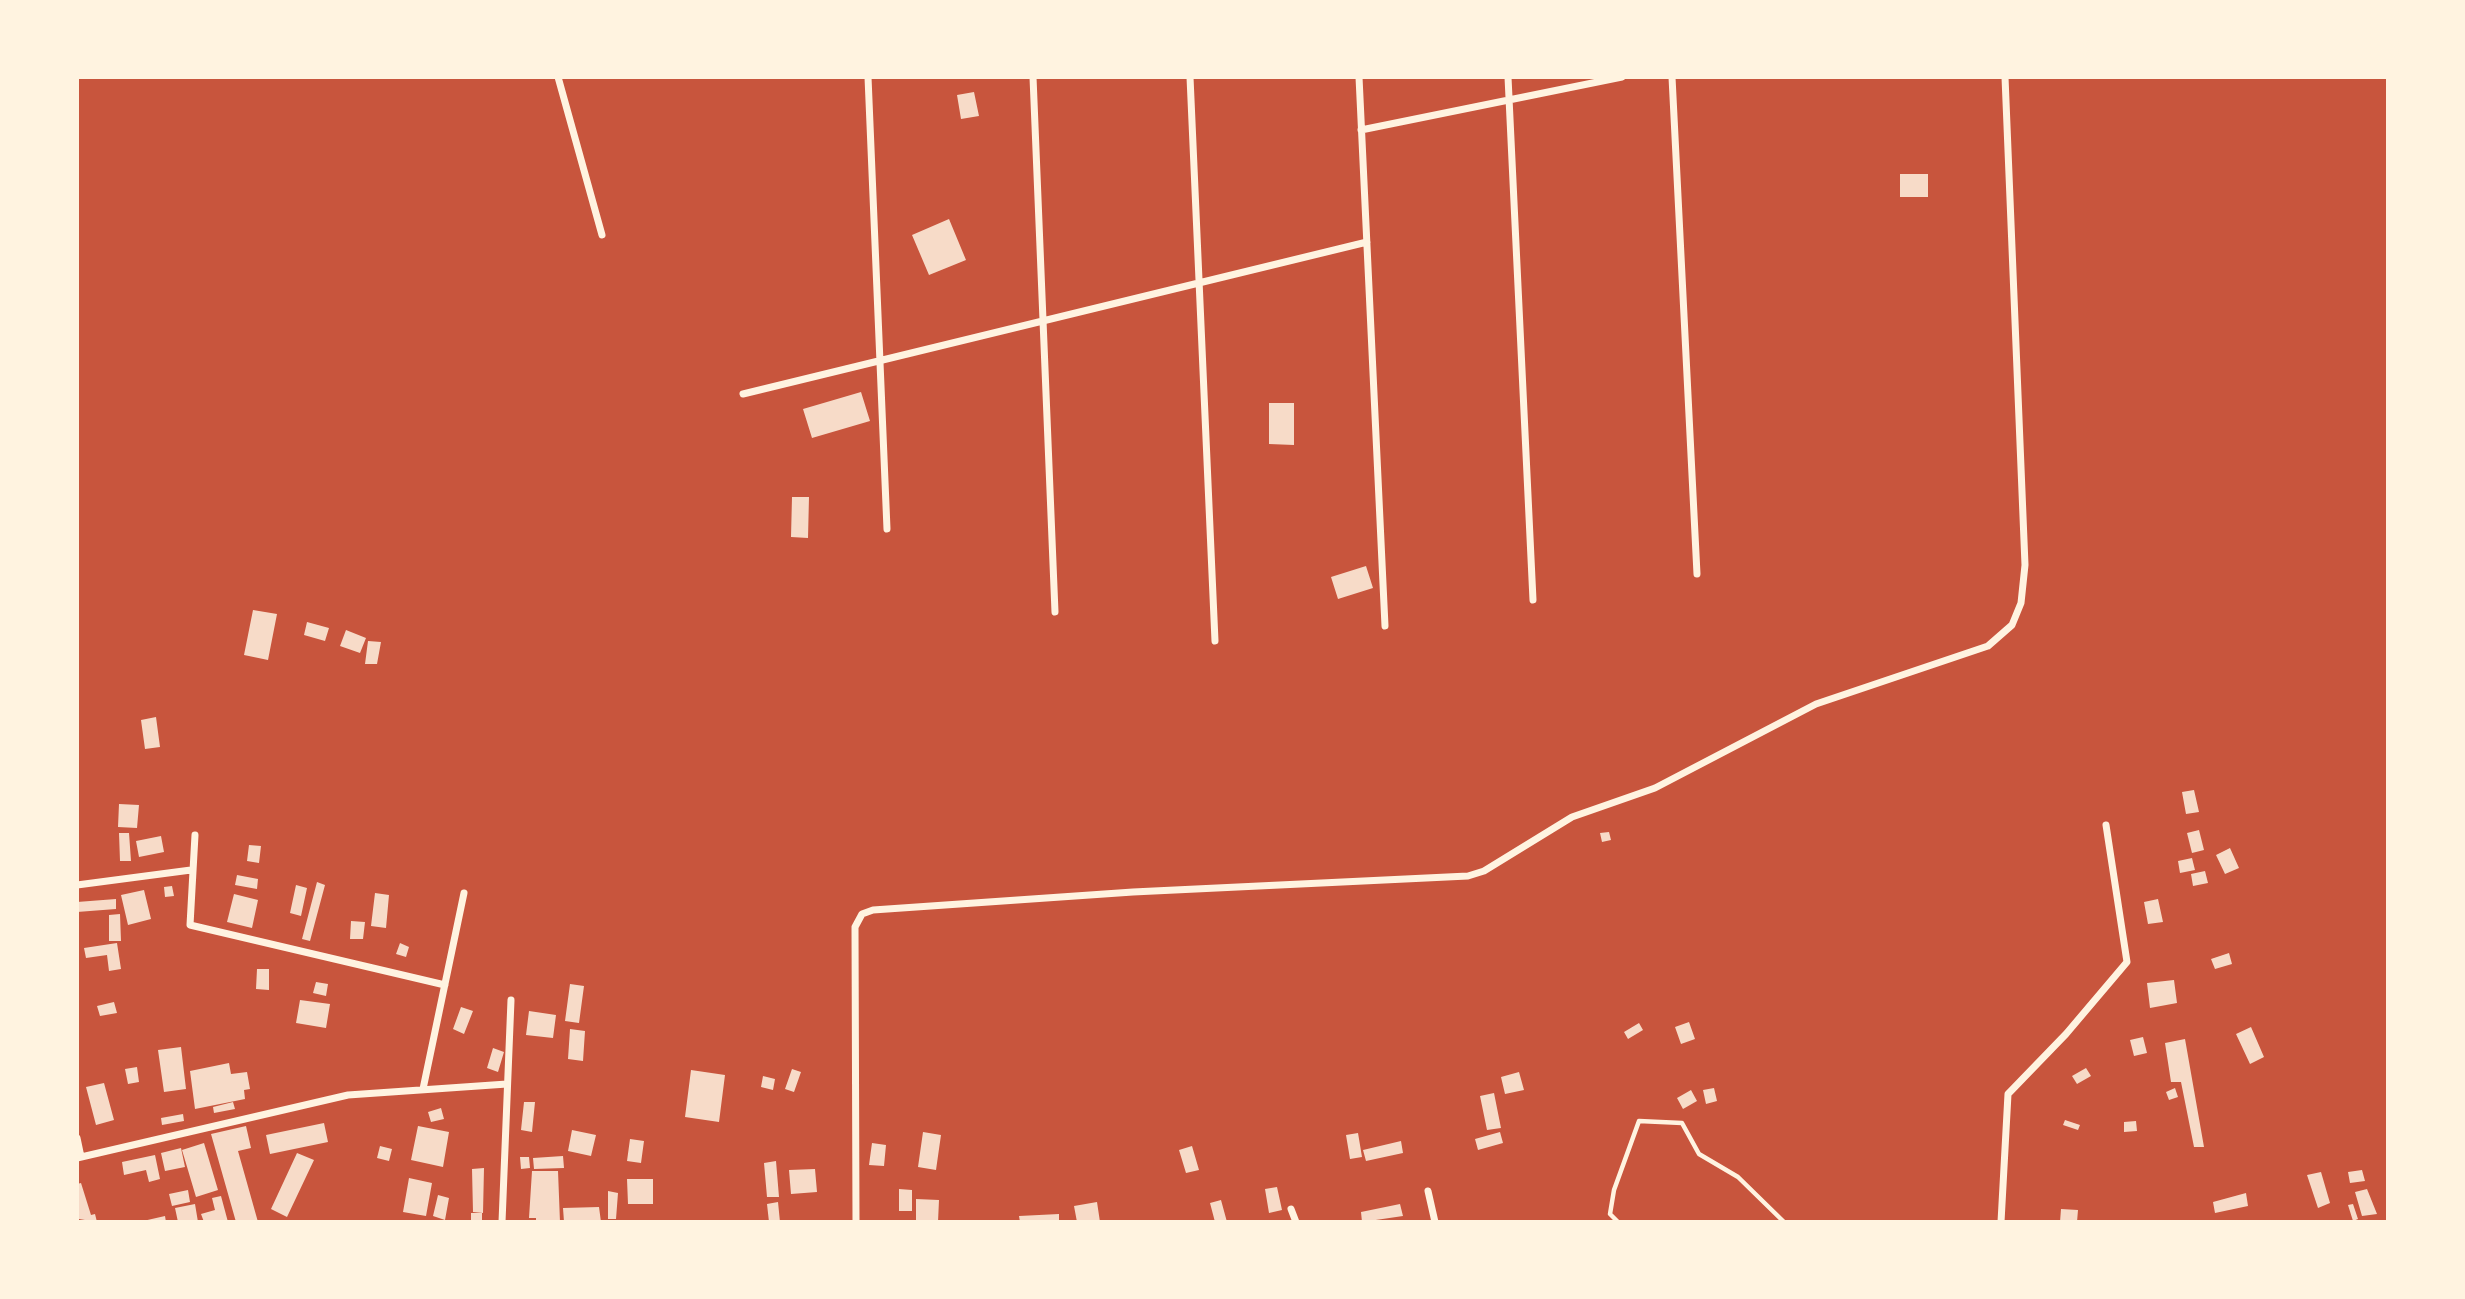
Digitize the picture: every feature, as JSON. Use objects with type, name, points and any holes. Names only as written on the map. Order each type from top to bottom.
[{"type":"street","points":[[558,77],[602,235]]},
{"type":"street","points":[[868,77],[887,529]]},
{"type":"street","points":[[1033,77],[1055,612]]},
{"type":"street","points":[[1190,77],[1214,641]]},
{"type":"street","points":[[1359,77],[1385,626]]},
{"type":"street","points":[[1508,77],[1533,600]]},
{"type":"street","points":[[1362,130],[1622,77]]},
{"type":"street","points":[[1672,77],[1697,574]]},
{"type":"street","points":[[856,1222],[855,927],[862,914],[873,910],[1133,892],[1468,876],[1484,871],[1572,817],[1655,788],[1816,704],[1988,646],[2012,625],[2021,603],[2025,565],[2005,77]]},
{"type":"street","points":[[743,394],[1367,242]]},
{"type":"street","points":[[2001,1222],[2008,1094],[2066,1034],[2126,962],[2106,825]]},
{"type":"street","points":[[195,835],[190,925],[445,985]]},
{"type":"street","points":[[77,885],[191,870]]},
{"type":"street","points":[[423,1089],[464,893]]},
{"type":"street","points":[[502,1222],[511,1000]]},
{"type":"street","points":[[77,1138],[79,1157],[348,1095],[507,1084]]},
{"type":"street","points":[[1428,1191],[1435,1222]]},
{"type":"street","points":[[1291,1209],[1296,1222]]},
{"type":"path","points":[[1618,1222],[1611,1214],[1614,1190],[1639,1121],[1682,1123],[1699,1154],[1738,1177],[1784,1222]]},
{"type":"building","points":[[974,92],[979,116],[961,119],[957,95]]},
{"type":"building","points":[[1900,174],[1928,174],[1928,197],[1900,197]]},
{"type":"building","points":[[949,219],[966,260],[929,275],[912,235]]},
{"type":"building","points":[[861,392],[870,421],[812,438],[803,409]]},
{"type":"building","points":[[1269,403],[1294,403],[1294,445],[1269,444]]},
{"type":"building","points":[[792,497],[809,497],[808,538],[791,537]]},
{"type":"building","points":[[1366,566],[1373,588],[1338,599],[1331,577]]},
{"type":"building","points":[[253,610],[277,614],[268,660],[244,655]]},
{"type":"building","points":[[307,622],[329,628],[325,641],[304,635]]},
{"type":"building","points":[[346,630],[366,638],[360,653],[340,646]]},
{"type":"building","points":[[368,641],[381,642],[377,664],[365,664]]},
{"type":"building","points":[[156,717],[160,747],[145,749],[141,720]]},
{"type":"building","points":[[2194,790],[2199,812],[2186,814],[2182,792]]},
{"type":"building","points":[[119,804],[139,805],[137,828],[118,827]]},
{"type":"building","points":[[2199,830],[2204,850],[2192,853],[2187,833]]},
{"type":"building","points":[[1609,832],[1611,840],[1602,842],[1600,833]]},
{"type":"building","points":[[119,833],[129,833],[131,861],[120,861]]},
{"type":"building","points":[[161,836],[164,852],[139,857],[136,841]]},
{"type":"building","points":[[249,845],[261,846],[259,863],[247,861]]},
{"type":"building","points":[[2230,848],[2239,868],[2225,874],[2216,855]]},
{"type":"building","points":[[2192,858],[2195,870],[2180,873],[2178,861]]},
{"type":"building","points":[[2205,871],[2208,883],[2193,886],[2191,874]]},
{"type":"building","points":[[237,875],[258,879],[257,889],[235,885]]},
{"type":"building","points":[[317,882],[325,885],[310,941],[302,939]]},
{"type":"building","points":[[296,885],[307,888],[301,916],[290,913]]},
{"type":"building","points":[[172,886],[174,896],[165,897],[164,887]]},
{"type":"building","points":[[144,890],[151,919],[128,925],[121,895]]},
{"type":"building","points":[[375,893],[389,895],[386,928],[371,926]]},
{"type":"building","points":[[234,894],[258,900],[252,928],[227,922]]},
{"type":"building","points":[[116,899],[116,909],[77,912],[77,902]]},
{"type":"building","points":[[2158,899],[2163,922],[2148,924],[2144,902]]},
{"type":"building","points":[[120,914],[121,941],[109,941],[109,915]]},
{"type":"building","points":[[351,921],[365,922],[363,939],[350,939]]},
{"type":"building","points":[[117,943],[121,969],[109,971],[107,955],[86,958],[84,948]]},
{"type":"building","points":[[400,943],[409,947],[406,957],[396,954]]},
{"type":"building","points":[[2229,953],[2232,964],[2215,969],[2211,959]]},
{"type":"building","points":[[257,969],[269,969],[269,990],[256,989]]},
{"type":"building","points":[[2174,980],[2177,1003],[2150,1008],[2147,983]]},
{"type":"building","points":[[316,982],[328,984],[326,996],[313,993]]},
{"type":"building","points":[[570,984],[584,986],[579,1023],[565,1021]]},
{"type":"building","points":[[300,1000],[330,1004],[326,1028],[296,1023]]},
{"type":"building","points":[[114,1002],[117,1013],[100,1016],[97,1006]]},
{"type":"building","points":[[461,1007],[473,1011],[464,1034],[453,1029]]},
{"type":"building","points":[[529,1011],[556,1015],[553,1038],[526,1035]]},
{"type":"building","points":[[1689,1022],[1695,1039],[1681,1044],[1675,1027]]},
{"type":"building","points":[[1639,1023],[1643,1030],[1628,1039],[1624,1032]]},
{"type":"building","points":[[2251,1027],[2264,1057],[2250,1064],[2236,1034]]},
{"type":"building","points":[[570,1029],[585,1031],[583,1061],[568,1059]]},
{"type":"building","points":[[2143,1037],[2147,1053],[2134,1056],[2130,1040]]},
{"type":"building","points":[[2185,1039],[2204,1147],[2194,1147],[2181,1082],[2171,1082],[2165,1043]]},
{"type":"building","points":[[181,1047],[186,1089],[164,1092],[158,1050]]},
{"type":"building","points":[[493,1048],[504,1052],[498,1072],[487,1068]]},
{"type":"building","points":[[229,1063],[231,1074],[247,1072],[250,1089],[244,1090],[245,1099],[195,1109],[190,1071]]},
{"type":"building","points":[[137,1067],[139,1082],[128,1084],[125,1069]]},
{"type":"building","points":[[2086,1068],[2091,1076],[2077,1084],[2072,1076]]},
{"type":"building","points":[[792,1069],[801,1072],[794,1092],[785,1089]]},
{"type":"building","points":[[691,1070],[725,1075],[719,1122],[685,1117]]},
{"type":"building","points":[[1519,1072],[1524,1090],[1505,1094],[1501,1077]]},
{"type":"building","points":[[763,1076],[775,1079],[773,1090],[761,1087]]},
{"type":"building","points":[[104,1083],[114,1120],[96,1125],[86,1087]]},
{"type":"building","points":[[1714,1088],[1717,1101],[1706,1104],[1703,1090]]},
{"type":"building","points":[[2175,1088],[2178,1097],[2169,1100],[2166,1092]]},
{"type":"building","points":[[1691,1090],[1697,1101],[1683,1109],[1677,1098]]},
{"type":"building","points":[[1494,1093],[1501,1128],[1487,1130],[1480,1096]]},
{"type":"building","points":[[233,1102],[235,1109],[214,1113],[213,1107]]},
{"type":"building","points":[[524,1102],[535,1102],[532,1132],[521,1130]]},
{"type":"building","points":[[441,1108],[444,1119],[431,1122],[428,1112]]},
{"type":"building","points":[[183,1114],[184,1121],[162,1125],[161,1118]]},
{"type":"building","points":[[2065,1120],[2080,1125],[2078,1130],[2063,1125]]},
{"type":"building","points":[[2136,1121],[2137,1131],[2124,1132],[2124,1122]]},
{"type":"building","points":[[324,1123],[328,1142],[270,1154],[266,1135]]},
{"type":"building","points":[[246,1126],[251,1148],[238,1151],[258,1222],[236,1222],[211,1134]]},
{"type":"building","points":[[418,1126],[449,1132],[443,1167],[411,1160]]},
{"type":"building","points":[[572,1130],[596,1135],[591,1156],[568,1151]]},
{"type":"building","points":[[923,1132],[941,1135],[936,1170],[918,1167]]},
{"type":"building","points":[[1500,1132],[1503,1143],[1478,1150],[1475,1139]]},
{"type":"building","points":[[1358,1133],[1362,1157],[1350,1159],[1346,1135]]},
{"type":"building","points":[[630,1139],[644,1141],[641,1163],[627,1161]]},
{"type":"building","points":[[1401,1141],[1403,1153],[1366,1161],[1363,1150]]},
{"type":"building","points":[[204,1143],[218,1190],[196,1197],[182,1150]]},
{"type":"building","points":[[872,1143],[886,1145],[884,1166],[869,1165]]},
{"type":"building","points":[[380,1146],[392,1149],[389,1161],[377,1158]]},
{"type":"building","points":[[1192,1146],[1199,1170],[1186,1173],[1179,1150]]},
{"type":"building","points":[[181,1148],[185,1167],[165,1171],[161,1153]]},
{"type":"building","points":[[297,1153],[314,1160],[287,1217],[271,1209]]},
{"type":"building","points":[[155,1155],[160,1179],[149,1182],[146,1170],[124,1175],[122,1162]]},
{"type":"building","points":[[563,1156],[564,1168],[534,1169],[533,1158]]},
{"type":"building","points":[[520,1157],[529,1157],[530,1168],[521,1169]]},
{"type":"building","points":[[776,1161],[779,1197],[767,1197],[764,1163]]},
{"type":"building","points":[[484,1168],[483,1213],[473,1212],[472,1169]]},
{"type":"building","points":[[815,1169],[817,1192],[791,1194],[789,1170]]},
{"type":"building","points":[[2362,1170],[2365,1181],[2350,1183],[2348,1172]]},
{"type":"building","points":[[532,1171],[558,1171],[560,1222],[536,1222],[536,1218],[529,1218]]},
{"type":"building","points":[[2321,1172],[2330,1203],[2318,1208],[2307,1175]]},
{"type":"building","points":[[409,1178],[432,1183],[426,1216],[403,1212]]},
{"type":"building","points":[[627,1179],[653,1179],[653,1204],[628,1204]]},
{"type":"building","points":[[81,1183],[91,1215],[95,1214],[97,1222],[79,1219],[77,1184]]},
{"type":"building","points":[[1277,1187],[1282,1210],[1269,1213],[1265,1189]]},
{"type":"building","points":[[899,1189],[912,1190],[912,1211],[899,1211]]},
{"type":"building","points":[[2367,1189],[2377,1214],[2362,1216],[2355,1192]]},
{"type":"building","points":[[188,1190],[190,1202],[172,1206],[169,1194]]},
{"type":"building","points":[[608,1191],[618,1193],[616,1219],[608,1219]]},
{"type":"building","points":[[2246,1193],[2248,1206],[2215,1213],[2213,1202]]},
{"type":"building","points":[[438,1195],[449,1198],[445,1220],[433,1216]]},
{"type":"building","points":[[221,1196],[228,1222],[204,1222],[201,1214],[215,1210],[212,1198]]},
{"type":"building","points":[[916,1199],[939,1200],[938,1222],[916,1222]]},
{"type":"building","points":[[1221,1200],[1227,1222],[1215,1222],[1210,1203]]},
{"type":"building","points":[[778,1202],[780,1222],[769,1222],[767,1204]]},
{"type":"building","points":[[1097,1202],[1100,1222],[1077,1222],[1074,1206]]},
{"type":"building","points":[[195,1204],[198,1222],[178,1222],[175,1208]]},
{"type":"building","points":[[1400,1204],[1403,1216],[1362,1222],[1361,1212]]},
{"type":"building","points":[[2353,1204],[2358,1219],[2353,1221],[2348,1205]]},
{"type":"building","points":[[599,1207],[601,1222],[564,1222],[563,1208]]},
{"type":"building","points":[[2061,1209],[2078,1210],[2077,1222],[2060,1222]]},
{"type":"building","points":[[471,1213],[482,1213],[482,1222],[471,1222]]},
{"type":"building","points":[[1059,1214],[1059,1222],[1020,1222],[1019,1216]]},
{"type":"building","points":[[165,1216],[166,1222],[143,1222],[143,1221]]}]
